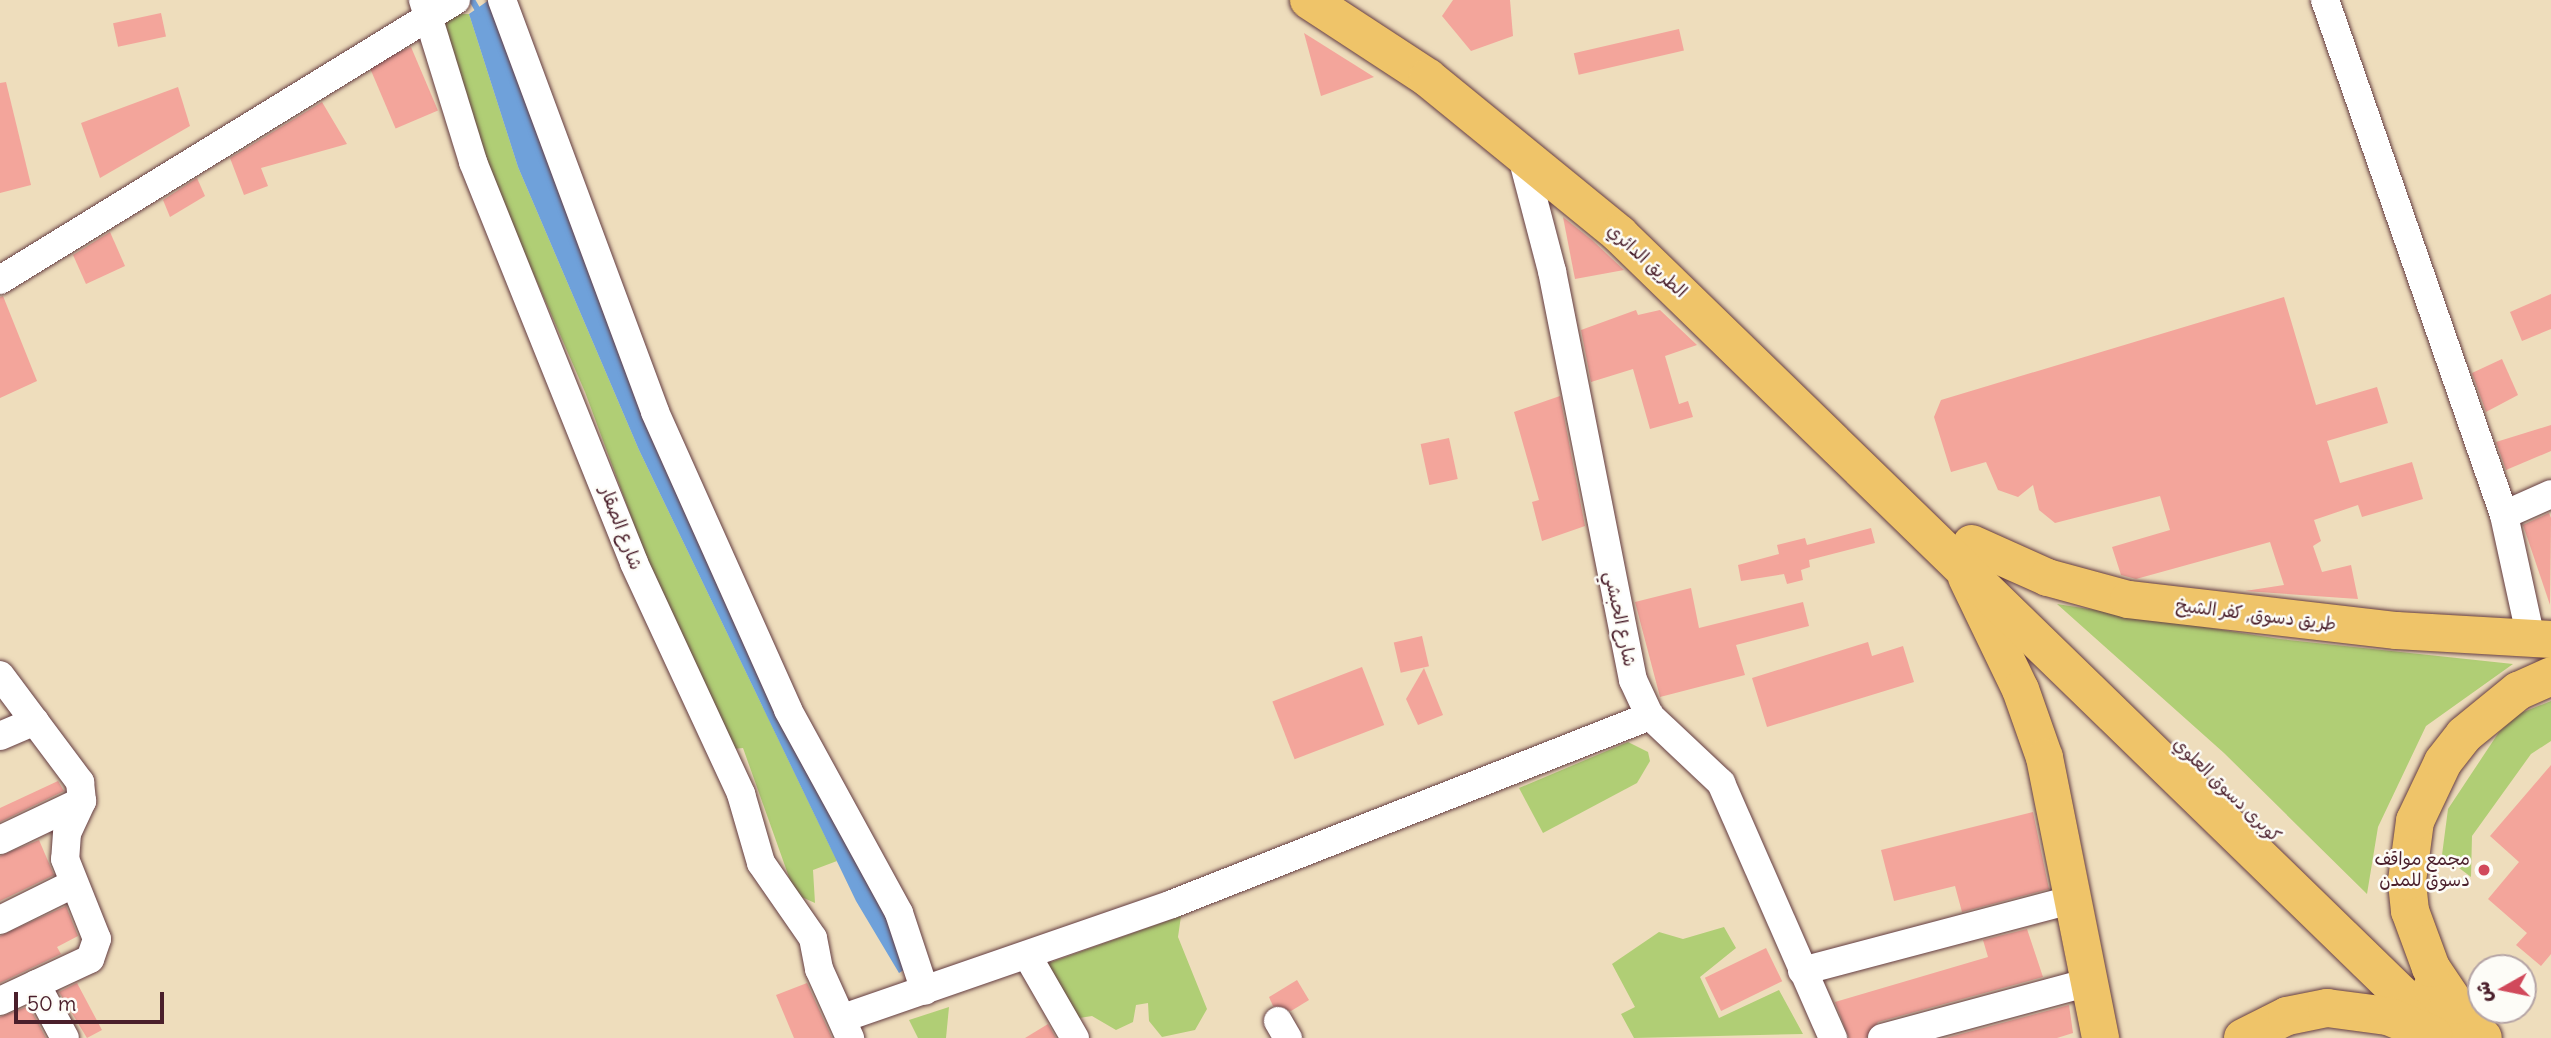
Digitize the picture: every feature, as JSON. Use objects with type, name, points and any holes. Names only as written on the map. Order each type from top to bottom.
[{"type":"highway","name":"الطريق الدائري","points":[[1309,0],[1428,78],[1521,150],[1714,321],[1964,550]]},
{"type":"highway","name":"الطريق الدائري","points":[[1354,0],[1527,124],[1608,194],[1964,550]]},
{"type":"highway","name":"كوبرى دسوق العلوي","points":[[1964,550],[2459,1035]]},
{"type":"highway","points":[[2459,1035],[2410,911],[2408,850],[2415,821],[2443,762],[2465,735],[2518,691],[2551,676]]},
{"type":"highway","points":[[2243,1038],[2287,1016],[2327,1008],[2388,1016],[2459,1035]]},
{"type":"main road","name":"طريق دسوق, كفر الشيخ","points":[[1964,550],[2127,599],[2541,639]]},
{"type":"main road","points":[[1964,550],[2020,689],[2056,804],[2100,1038]]},
{"type":"street","points":[[502,0],[655,412],[788,710],[899,913],[925,991]]},
{"type":"street","points":[[2325,0],[2375,129],[2504,515],[2541,639]]},
{"type":"street","points":[[0,280],[436,7]]},
{"type":"street","name":"شارع الصقار","points":[[436,7],[474,162],[663,632],[741,794],[771,884],[813,938],[822,979],[848,1028]]},
{"type":"street","name":"شارع الحبشي","points":[[1521,150],[1552,271],[1633,680],[1650,716],[1721,783],[1833,1038]]},
{"type":"street","points":[[2504,515],[2551,494]]},
{"type":"street","points":[[0,675],[80,782],[82,801],[65,846],[73,884],[95,932],[95,952],[0,1001]]},
{"type":"street","points":[[848,1028],[925,991],[1522,772],[1650,716]]},
{"type":"street","points":[[0,736],[35,721]]},
{"type":"street","points":[[0,840],[82,801]]},
{"type":"street","points":[[0,920],[73,884]]},
{"type":"street","points":[[1802,971],[2075,899]]},
{"type":"street","points":[[1027,955],[1074,1038]]},
{"type":"street","points":[[1882,1038],[2090,982]]},
{"type":"street","points":[[36,984],[65,1038]]},
{"type":"green space","points":[[452,14],[469,14],[518,167],[639,450],[837,861],[813,870],[815,903],[795,894],[743,748],[733,749],[669,619],[585,392],[491,176],[442,20]]},
{"type":"green space","points":[[2057,604],[2280,639],[2513,664],[2426,726],[2378,827],[2367,894],[2224,753]]},
{"type":"green space","points":[[2551,701],[2551,741],[2531,754],[2472,836],[2471,877],[2442,855],[2448,809],[2499,732],[2521,713]]},
{"type":"green space","points":[[1628,742],[1648,752],[1650,761],[1637,783],[1543,833],[1519,788]]},
{"type":"green space","points":[[1181,916],[1178,937],[1207,1009],[1195,1030],[1162,1037],[1149,1021],[1148,1003],[1136,1005],[1133,1022],[1116,1030],[1092,1016],[1073,1019],[1043,965]]},
{"type":"green space","points":[[1724,927],[1736,948],[1700,977],[1719,1018],[1779,990],[1803,1034],[1634,1038],[1621,1014],[1635,1007],[1612,964],[1659,932],[1683,939]]},
{"type":"green space","points":[[949,1007],[946,1038],[918,1038],[909,1020]]},
{"type":"water","points":[[489,0],[618,343],[889,924],[907,968],[899,973],[856,901],[639,450],[518,167],[469,14]]},
{"type":"building","points":[[1453,0],[1510,0],[1513,36],[1471,51],[1442,16]]},
{"type":"building","points":[[161,13],[166,36],[118,47],[113,23]]},
{"type":"building","points":[[1679,29],[1684,50],[1579,75],[1574,53]]},
{"type":"building","points":[[1304,33],[1374,77],[1321,96]]},
{"type":"building","points":[[411,47],[438,111],[396,128],[369,65]]},
{"type":"building","points":[[6,82],[31,185],[0,193],[0,83]]},
{"type":"building","points":[[178,87],[190,126],[100,178],[81,123]]},
{"type":"building","points":[[322,102],[347,144],[261,168],[268,186],[244,195],[230,158]]},
{"type":"building","points":[[197,178],[205,196],[170,217],[163,200]]},
{"type":"building","points":[[1563,217],[1592,240],[1624,270],[1575,279]]},
{"type":"building","points":[[110,232],[125,266],[86,284],[73,255]]},
{"type":"building","points":[[2551,294],[2551,329],[2522,341],[2510,312]]},
{"type":"building","points":[[3,296],[37,381],[0,398],[0,297]]},
{"type":"building","points":[[2284,297],[2316,405],[2377,387],[2388,423],[2327,441],[2340,483],[2412,462],[2423,499],[2362,517],[2358,505],[2314,520],[2321,541],[2313,546],[2322,572],[2351,565],[2358,599],[2245,591],[2284,585],[2270,542],[2136,579],[2121,575],[2112,547],[2170,530],[2160,496],[2055,523],[2039,510],[2033,485],[2018,497],[1998,490],[1986,462],[1951,472],[1934,417],[1941,400]]},
{"type":"building","points":[[1636,310],[1638,315],[1660,310],[1697,345],[1665,356],[1679,404],[1688,401],[1693,417],[1650,429],[1633,369],[1591,382],[1581,330]]},
{"type":"building","points":[[2502,359],[2518,395],[2486,412],[2472,373]]},
{"type":"building","points":[[1560,396],[1585,526],[1542,541],[1532,502],[1539,500],[1514,412]]},
{"type":"building","points":[[2551,425],[2551,451],[2506,470],[2496,442]]},
{"type":"building","points":[[1449,438],[1458,479],[1429,485],[1421,444]]},
{"type":"building","points":[[2549,513],[2551,518],[2550,605],[2523,525]]},
{"type":"building","points":[[1871,528],[1875,543],[1809,560],[1810,567],[1801,570],[1803,580],[1787,584],[1784,574],[1741,581],[1738,565],[1779,554],[1777,545],[1805,538],[1807,545]]},
{"type":"building","points":[[1691,588],[1699,628],[1803,602],[1809,626],[1736,645],[1745,675],[1660,697],[1635,602]]},
{"type":"building","points":[[1422,636],[1429,666],[1401,673],[1394,643]]},
{"type":"building","points":[[1868,642],[1872,656],[1903,646],[1914,682],[1767,727],[1752,678]]},
{"type":"building","points":[[1362,667],[1384,725],[1295,759],[1272,701]]},
{"type":"building","points":[[1424,668],[1443,715],[1418,725],[1406,699]]},
{"type":"building","points":[[2551,765],[2551,954],[2541,966],[2537,963],[2537,954],[2527,954],[2516,945],[2527,933],[2488,899],[2519,862],[2490,836]]},
{"type":"building","points":[[58,781],[64,791],[0,822],[0,808]]},
{"type":"building","points":[[2033,812],[2049,889],[1962,912],[1955,886],[1894,901],[1881,850]]},
{"type":"building","points":[[39,840],[54,875],[0,901],[0,856]]},
{"type":"building","points":[[66,906],[78,936],[57,947],[61,954],[0,983],[0,936]]},
{"type":"building","points":[[2027,929],[2043,977],[1878,1022],[1866,1038],[1849,1038],[1835,1002],[1988,957],[1983,940]]},
{"type":"building","points":[[1766,948],[1782,981],[1721,1011],[1705,978]]},
{"type":"building","points":[[1297,980],[1309,1000],[1291,1011],[1273,1006],[1269,997]]},
{"type":"building","points":[[77,983],[102,1030],[87,1038],[59,992]]},
{"type":"building","points":[[807,983],[832,1038],[794,1038],[776,995]]},
{"type":"building","points":[[2069,1005],[2073,1033],[2057,1038],[1946,1038]]},
{"type":"building","points":[[29,1006],[46,1038],[0,1038],[0,1017]]},
{"type":"building","points":[[1048,1024],[1056,1038],[1025,1038]]},
{"type":"waterway","points":[[472,0],[480,14]]},
{"type":"place","name":"مجمع مواقف دسوق للمدن","points":[[2484,870]]}]
